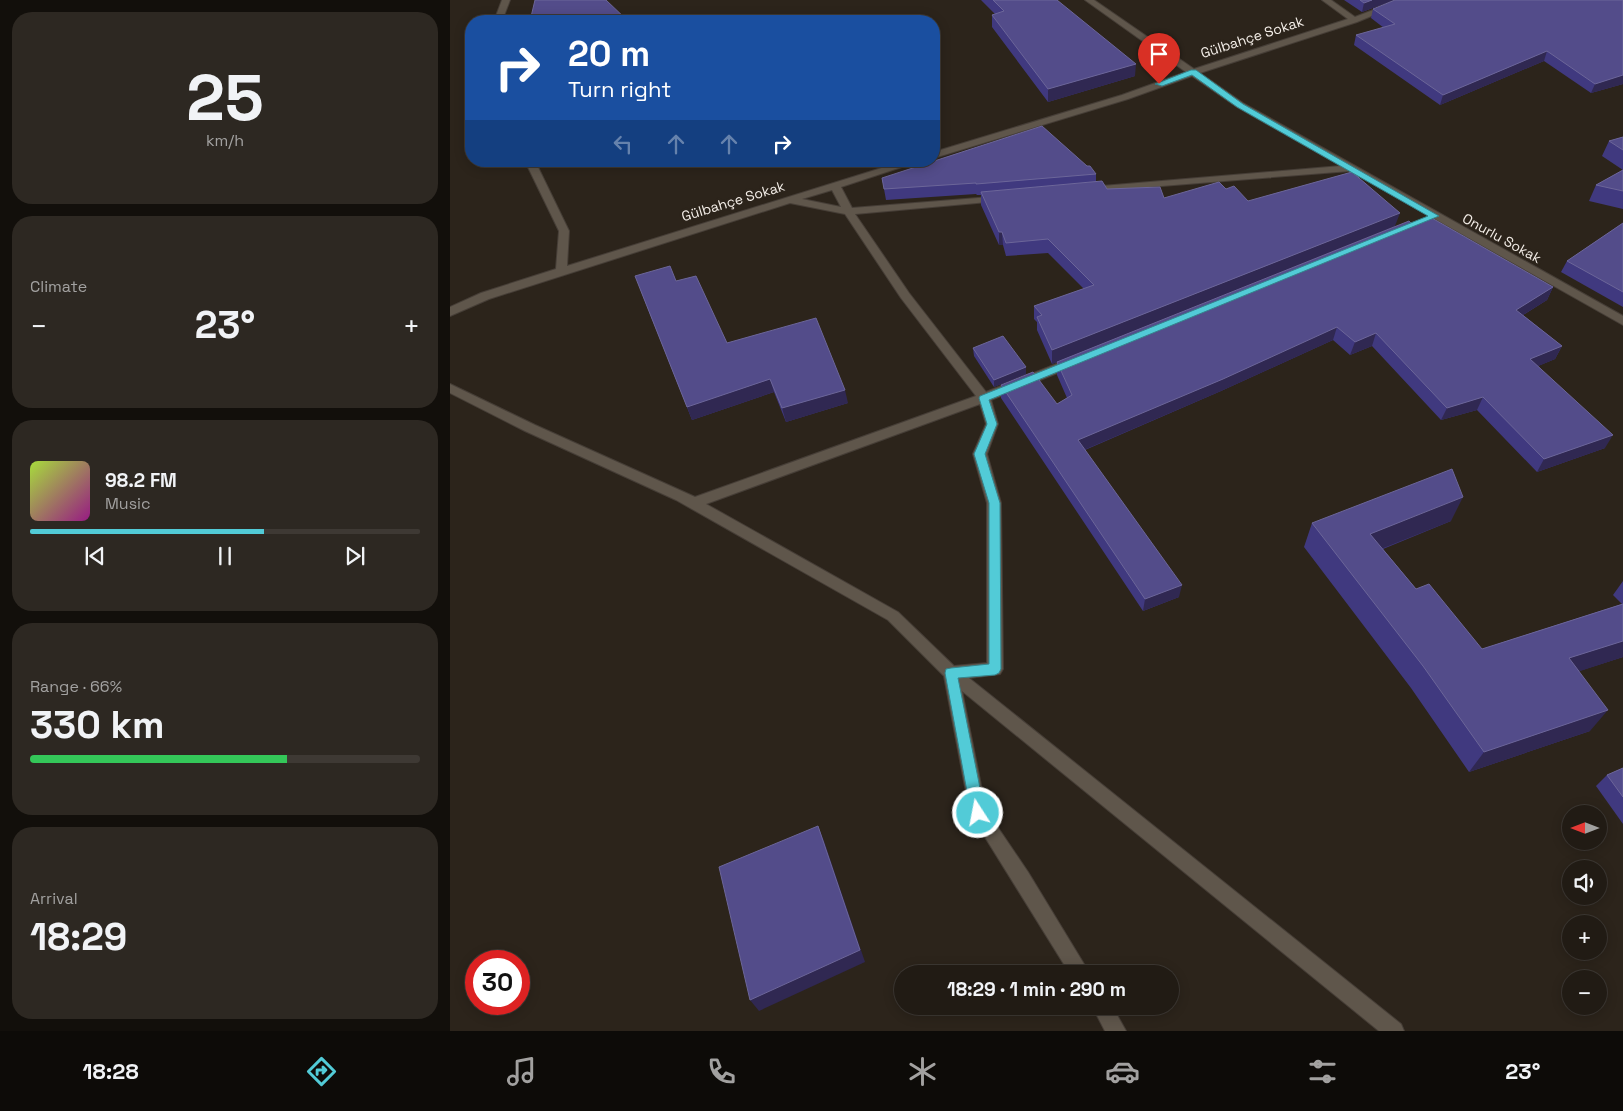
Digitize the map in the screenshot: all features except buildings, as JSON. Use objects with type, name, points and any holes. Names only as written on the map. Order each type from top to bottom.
[{"type":"street","points":[[500,15],[506,0]]},
{"type":"street","name":"Onurlu Sokak","points":[[1090,0],[1240,105],[1351,168],[1430,218],[1623,321]]},
{"type":"street","points":[[1326,0],[1354,20]]},
{"type":"street","name":"Gülbahçe Sokak","points":[[940,153],[1125,97],[1193,72],[1354,20],[1406,0]]},
{"type":"street","points":[[533,167],[564,231],[561,271]]},
{"type":"street","name":"Gülbahçe Sokak","points":[[450,312],[485,296],[561,271],[896,167]]},
{"type":"street","points":[[1074,192],[1351,168]]},
{"type":"street","points":[[835,186],[848,211],[882,264],[984,398],[992,424],[980,454],[994,503],[995,669],[951,673]]},
{"type":"street","points":[[789,200],[848,211],[1006,198]]},
{"type":"street","points":[[694,503],[984,398],[1085,358]]},
{"type":"street","points":[[450,388],[530,428],[694,503],[893,616],[951,673],[1394,1031]]},
{"type":"street","points":[[951,673],[978,813],[1022,878],[1075,965]]},
{"type":"street","points":[[1106,1015],[1116,1031]]},
{"type":"route","points":[[978,813],[951,673],[995,669],[994,503],[980,454],[992,424],[984,398],[1434,216],[1240,105],[1193,72],[1159,84]]}]
